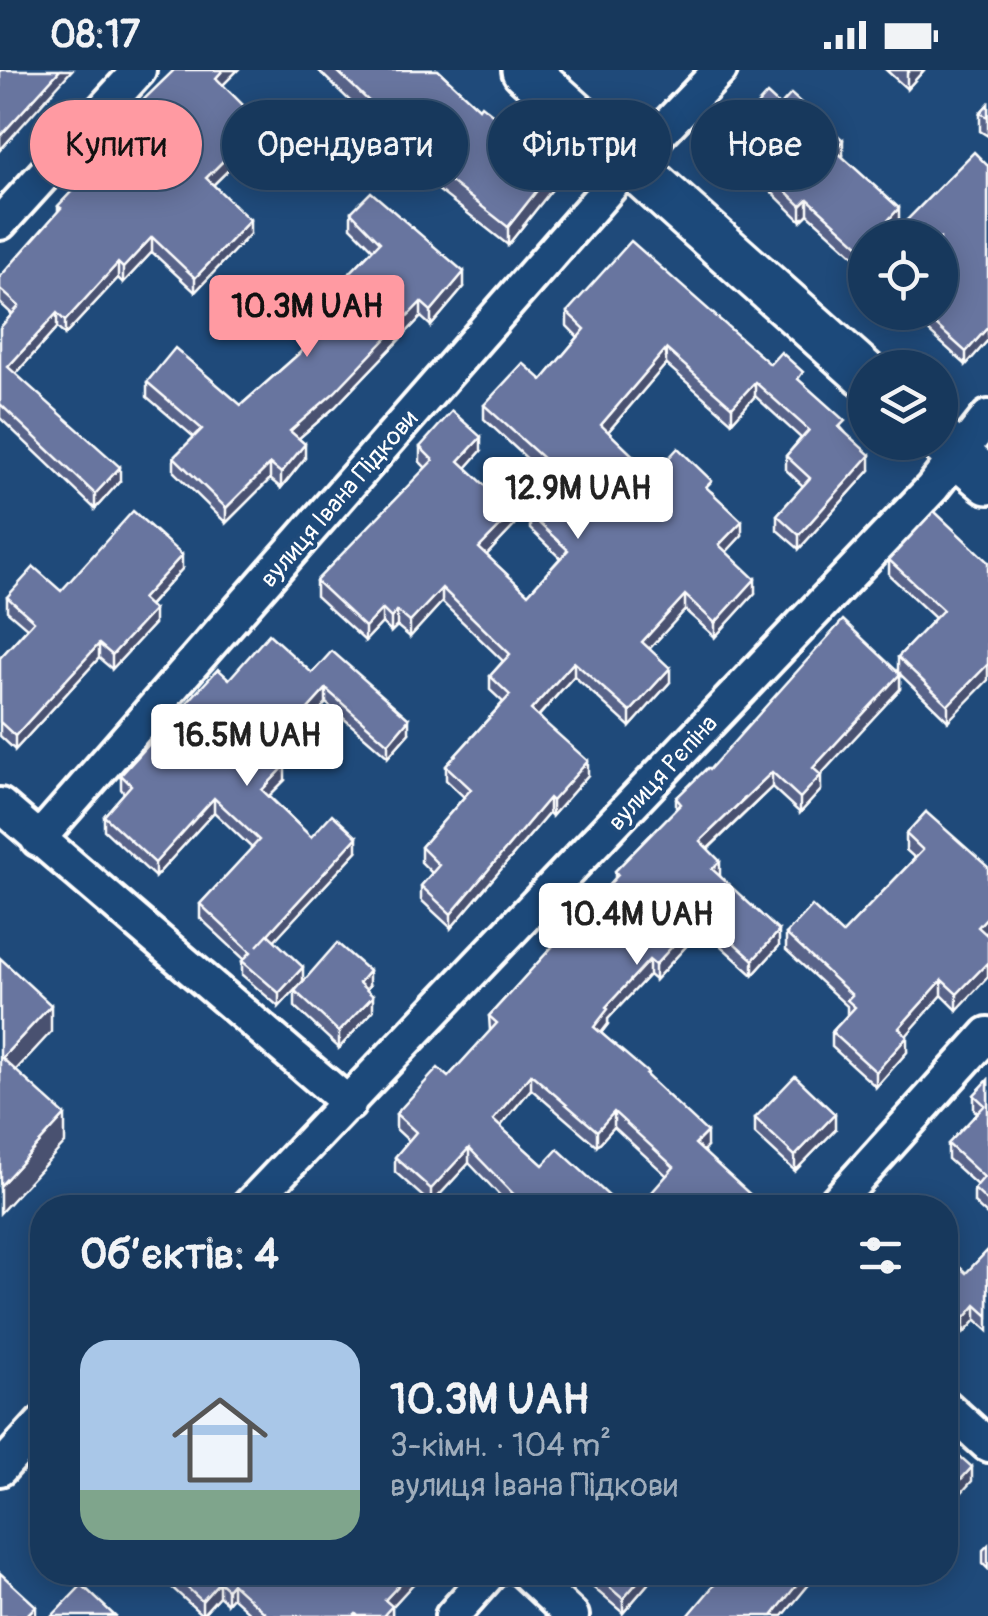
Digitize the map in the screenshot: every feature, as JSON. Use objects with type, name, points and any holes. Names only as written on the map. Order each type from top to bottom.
[{"type":"main road","points":[[525,70],[558,100]]},
{"type":"main road","points":[[657,190],[848,359]]},
{"type":"street","points":[[0,223],[140,70]]},
{"type":"street","name":"вулиця Івана Підкови","points":[[671,121],[720,70]]},
{"type":"street","name":"вулиця Івана Підкови","points":[[38,840],[607,190]]},
{"type":"street","name":"вулиця Рєпіна","points":[[260,1195],[962,459],[988,418]]},
{"type":"street","points":[[0,805],[348,1104]]},
{"type":"street","points":[[843,1195],[988,1034]]},
{"type":"street","points":[[958,1418],[988,1445]]},
{"type":"street","points":[[452,1616],[479,1585]]},
{"type":"street","points":[[539,1585],[572,1616]]},
{"type":"building","points":[[0,70],[60,70],[30,100],[0,136]]},
{"type":"building","points":[[174,70],[223,70],[216,78],[238,100],[222,100],[222,162],[206,178],[250,220],[195,278],[152,237],[123,268],[118,263],[65,321],[57,313],[8,367],[120,467],[95,494],[0,404],[0,328],[19,306],[0,289],[0,277],[73,190],[202,190],[202,100],[143,100]]},
{"type":"building","points":[[336,70],[438,70],[479,108],[481,105],[488,111],[488,190],[537,190],[508,227],[461,190],[468,190],[468,100],[368,100]]},
{"type":"building","points":[[837,152],[899,208],[888,220],[848,220],[848,235],[808,199],[801,206],[785,190],[837,190]]},
{"type":"building","points":[[974,152],[988,166],[988,327],[966,352],[942,330],[958,330],[958,220],[907,220]]},
{"type":"building","points":[[371,192],[464,272],[431,311],[421,302],[335,392],[290,431],[305,444],[281,473],[270,464],[226,508],[174,457],[202,429],[147,382],[175,348],[241,405],[337,320],[320,304],[380,242],[351,212]]},
{"type":"building","points":[[631,241],[770,364],[781,352],[803,372],[798,379],[845,421],[839,427],[848,435],[848,460],[866,460],[799,535],[777,515],[810,478],[786,456],[809,430],[755,382],[732,407],[666,349],[601,425],[653,475],[678,448],[712,481],[706,487],[742,521],[719,545],[755,579],[715,623],[685,595],[642,642],[670,668],[630,712],[574,662],[531,710],[588,761],[552,801],[549,798],[451,914],[421,886],[439,865],[421,847],[471,789],[446,766],[510,695],[490,676],[510,654],[442,588],[410,622],[397,611],[391,618],[382,609],[365,627],[316,581],[433,460],[420,447],[452,411],[481,437],[459,461],[514,512],[479,548],[528,594],[568,550],[530,515],[565,478],[484,405],[523,363],[542,380],[585,329],[567,312]]},
{"type":"building","points":[[133,511],[182,555],[142,599],[154,610],[112,655],[99,644],[15,736],[0,722],[0,658],[34,621],[7,597],[34,567],[61,591]]},
{"type":"building","points":[[934,511],[988,562],[988,664],[948,705],[898,657],[943,610],[889,560]]},
{"type":"building","points":[[843,620],[900,674],[813,768],[821,775],[800,798],[772,772],[700,841],[720,861],[712,869],[779,931],[753,960],[702,914],[655,965],[649,960],[606,1007],[594,1027],[648,1073],[707,1132],[695,1144],[751,1195],[649,1195],[674,1167],[614,1112],[597,1131],[531,1074],[493,1120],[543,1165],[558,1149],[608,1195],[514,1195],[469,1148],[431,1189],[395,1157],[416,1132],[396,1114],[438,1068],[448,1077],[497,1023],[489,1016],[618,875],[615,871],[681,804],[676,798],[709,770]]},
{"type":"building","points":[[269,634],[312,673],[332,651],[409,719],[388,744],[326,689],[270,751],[285,766],[262,790],[311,837],[332,814],[357,837],[268,934],[303,967],[279,993],[242,961],[251,952],[200,904],[259,840],[214,798],[155,863],[104,816],[131,785],[121,775],[218,669],[229,679]]},
{"type":"building","points":[[926,812],[988,867],[988,916],[978,927],[988,936],[988,962],[957,994],[942,980],[899,1028],[907,1037],[876,1072],[832,1032],[855,1007],[847,1000],[852,995],[786,934],[812,906],[842,934],[923,850],[906,834]]},
{"type":"building","points":[[337,943],[369,971],[359,983],[373,996],[339,1032],[295,991]]},
{"type":"building","points":[[0,958],[51,1005],[2,1058],[65,1115],[0,1186]]},
{"type":"building","points":[[795,1076],[835,1114],[795,1156],[755,1118]]},
{"type":"building","points":[[988,1080],[988,1202],[974,1189],[984,1177],[948,1144],[985,1105],[974,1095]]},
{"type":"building","points":[[988,1250],[988,1316],[976,1305],[964,1319],[958,1313],[958,1266],[966,1273]]},
{"type":"building","points":[[958,1455],[972,1467],[958,1483]]},
{"type":"building","points":[[0,1573],[36,1606],[26,1616],[0,1616]]},
{"type":"building","points":[[82,1585],[115,1616],[52,1616]]},
{"type":"building","points":[[184,1585],[216,1585],[202,1601]]},
{"type":"building","points":[[234,1585],[399,1585],[385,1600],[392,1606],[383,1616],[268,1616]]},
{"type":"building","points":[[607,1585],[635,1585],[623,1599]]},
{"type":"building","points":[[714,1585],[797,1585],[772,1616],[688,1616]]}]
